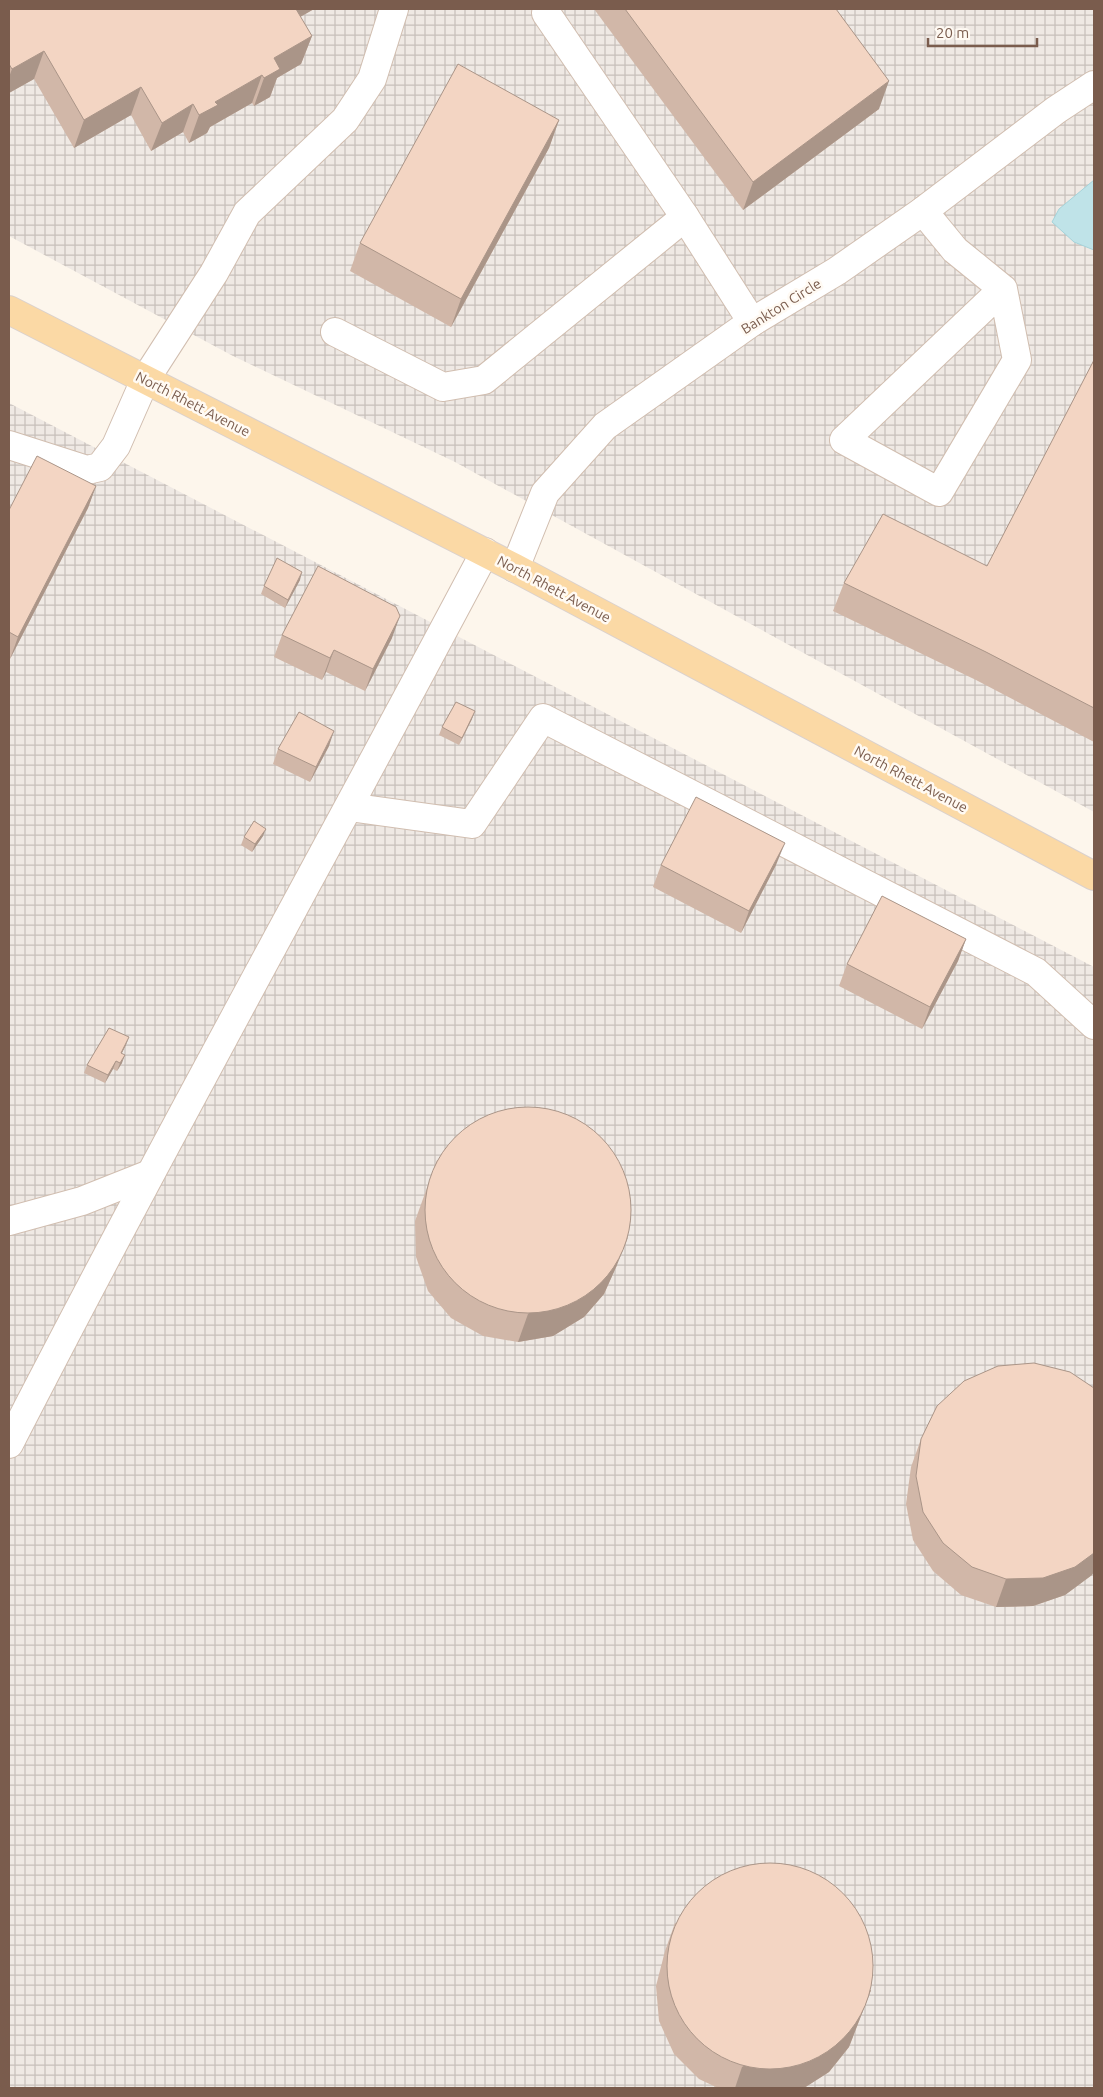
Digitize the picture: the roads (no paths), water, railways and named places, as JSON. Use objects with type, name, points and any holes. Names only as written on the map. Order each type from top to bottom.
[{"type":"main road","name":"North Rhett Avenue","points":[[9,310],[515,568],[1094,876]]},
{"type":"street","points":[[9,445],[87,470],[100,466],[116,446],[145,380],[214,273],[247,213],[345,120],[372,79],[394,9]]},
{"type":"street","points":[[546,13],[685,217],[752,322]]},
{"type":"street","name":"Bankton Circle","points":[[515,568],[545,493],[605,426],[752,322],[837,271],[923,211],[1056,110],[1094,85]]},
{"type":"street","points":[[923,211],[955,250],[1003,289],[1016,360],[939,492],[844,440],[1003,289]]},
{"type":"street","points":[[335,332],[443,387],[484,380],[685,217]]},
{"type":"street","points":[[9,1444],[150,1174],[349,807],[484,552]]},
{"type":"street","points":[[349,807],[472,824],[543,718],[1036,972],[1094,1025]]},
{"type":"street","points":[[9,1221],[82,1201],[150,1174]]},
{"type":"water","points":[[1094,180],[1094,250],[1074,242],[1052,222],[1059,209]]}]
